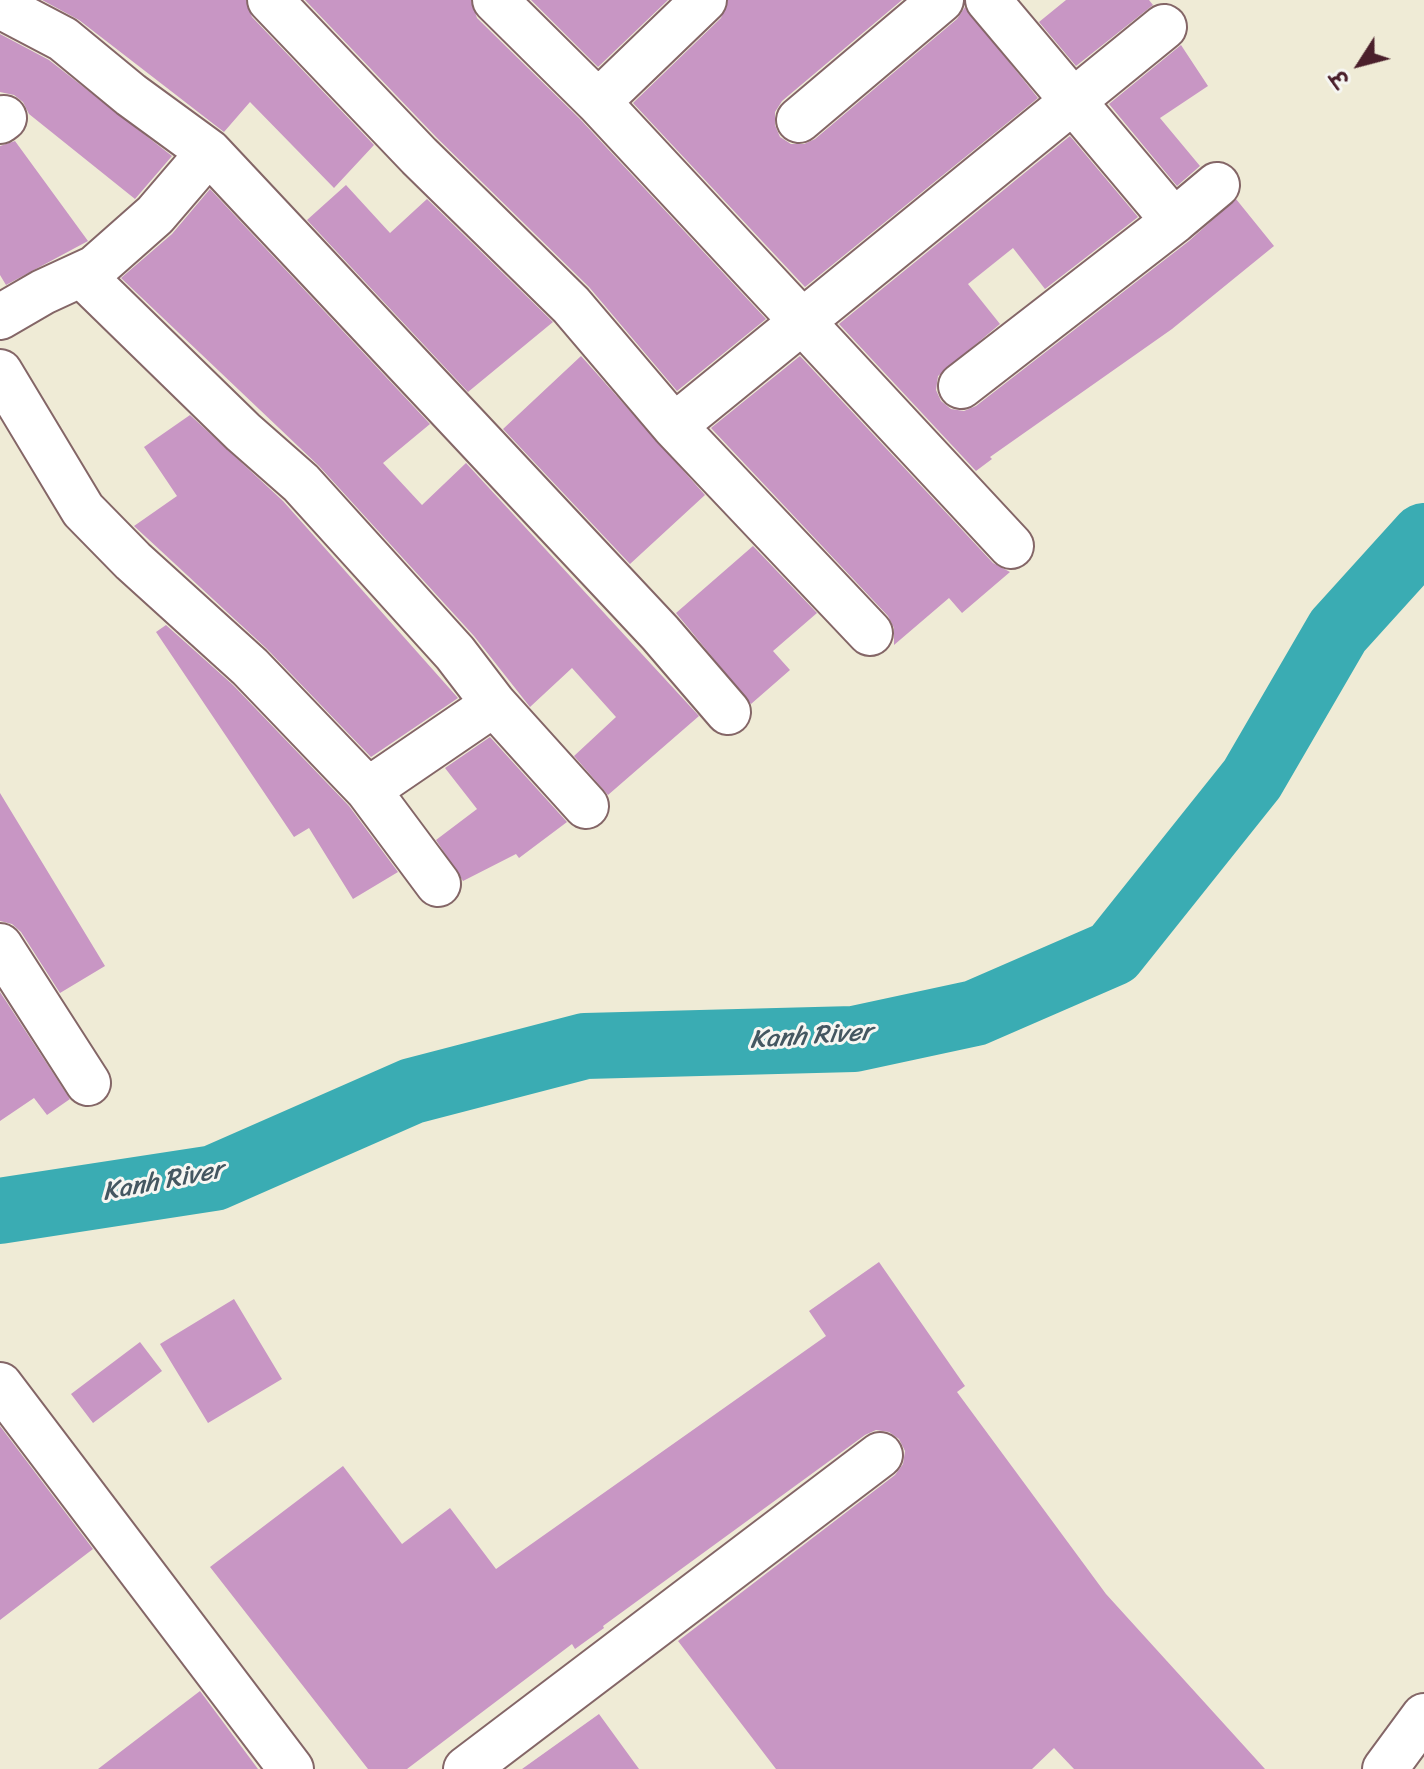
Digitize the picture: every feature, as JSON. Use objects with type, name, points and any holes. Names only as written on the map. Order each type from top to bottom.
[{"type":"street","points":[[270,0],[419,156],[571,305],[674,426],[870,633]]},
{"type":"street","points":[[495,0],[598,102],[1011,546]]},
{"type":"street","points":[[598,102],[704,0]]},
{"type":"street","points":[[799,120],[941,0]]},
{"type":"street","points":[[988,0],[1174,221]]},
{"type":"street","points":[[0,6],[63,39],[131,95],[209,152],[660,633],[728,712]]},
{"type":"street","points":[[674,426],[1164,27]]},
{"type":"street","points":[[0,317],[95,268],[155,215],[209,152]]},
{"type":"street","points":[[961,386],[1217,185]]},
{"type":"street","points":[[82,275],[243,432],[301,483],[455,653],[494,704],[586,806]]},
{"type":"street","points":[[0,372],[83,510],[133,561],[250,667],[368,790],[438,884]]},
{"type":"street","points":[[368,790],[494,704]]},
{"type":"street","points":[[0,946],[88,1083]]},
{"type":"street","points":[[0,1385],[291,1769]]},
{"type":"street","points":[[466,1769],[880,1455]]},
{"type":"street","points":[[1385,1769],[1424,1716]]},
{"type":"building","points":[[42,0],[246,0],[252,17],[374,145],[334,188],[250,102],[224,132],[79,20]]},
{"type":"building","points":[[305,0],[471,0],[477,18],[580,119],[766,319],[677,391],[589,287],[437,138]]},
{"type":"building","points":[[531,0],[668,0],[598,67]]},
{"type":"building","points":[[728,0],[902,0],[782,101],[775,112],[775,125],[780,137],[791,144],[804,144],[815,139],[957,19],[965,7],[1038,98],[805,287],[633,103],[721,18]]},
{"type":"building","points":[[1066,0],[1149,0],[1153,5],[1076,66],[1039,22]]},
{"type":"building","points":[[0,34],[49,60],[172,156],[135,199],[29,114],[23,102],[14,95],[0,92]]},
{"type":"building","points":[[1181,45],[1208,86],[1160,118],[1200,166],[1177,186],[1109,104]]},
{"type":"building","points":[[1070,136],[1138,217],[1045,289],[1013,248],[968,284],[1000,324],[938,376],[936,390],[941,401],[951,409],[964,411],[976,406],[1189,241],[1236,199],[1274,246],[1172,329],[990,457],[992,459],[976,471],[839,324]]},
{"type":"building","points":[[15,141],[88,241],[6,285],[0,275],[0,146]]},
{"type":"building","points":[[346,185],[390,233],[427,199],[553,322],[468,392],[307,220]]},
{"type":"building","points":[[210,189],[430,424],[383,463],[422,505],[466,463],[699,716],[608,795],[574,756],[616,717],[572,668],[530,707],[474,636],[319,466],[121,278],[172,234]]},
{"type":"building","points":[[581,356],[705,495],[630,564],[503,429]]},
{"type":"building","points":[[800,356],[993,563],[1010,572],[962,613],[949,598],[894,645],[894,628],[888,616],[711,428]]},
{"type":"building","points":[[190,415],[283,501],[458,698],[371,757],[267,649],[134,526],[177,496],[144,447]]},
{"type":"building","points":[[753,546],[817,613],[773,651],[790,670],[751,704],[676,613]]},
{"type":"building","points":[[166,625],[233,685],[349,806],[398,872],[353,899],[309,828],[294,837],[156,632]]},
{"type":"building","points":[[490,737],[567,822],[519,858],[516,854],[463,881],[436,840],[477,809],[445,768]]},
{"type":"building","points":[[0,793],[105,966],[60,993],[21,932],[12,924],[0,921]]},
{"type":"building","points":[[0,992],[70,1099],[47,1115],[34,1098],[0,1121]]},
{"type":"building","points":[[879,1262],[965,1386],[957,1392],[1106,1594],[1265,1769],[1074,1769],[1054,1748],[1032,1769],[776,1769],[678,1641],[895,1475],[903,1464],[905,1451],[899,1439],[889,1432],[876,1430],[865,1435],[575,1649],[572,1644],[407,1769],[368,1769],[210,1567],[343,1466],[402,1544],[450,1508],[496,1569],[826,1336],[809,1311]]},
{"type":"building","points":[[234,1299],[282,1379],[208,1423],[160,1344]]},
{"type":"building","points":[[140,1342],[162,1371],[93,1423],[71,1394]]},
{"type":"building","points":[[0,1426],[93,1549],[0,1620]]},
{"type":"building","points":[[200,1691],[258,1769],[98,1769]]},
{"type":"building","points":[[599,1714],[639,1769],[522,1769]]},
{"type":"waterway","name":"Kanh River","points":[[0,1211],[214,1178],[412,1091],[585,1046],[854,1039],[975,1013],[1113,953],[1252,779],[1338,631],[1424,536]]}]
